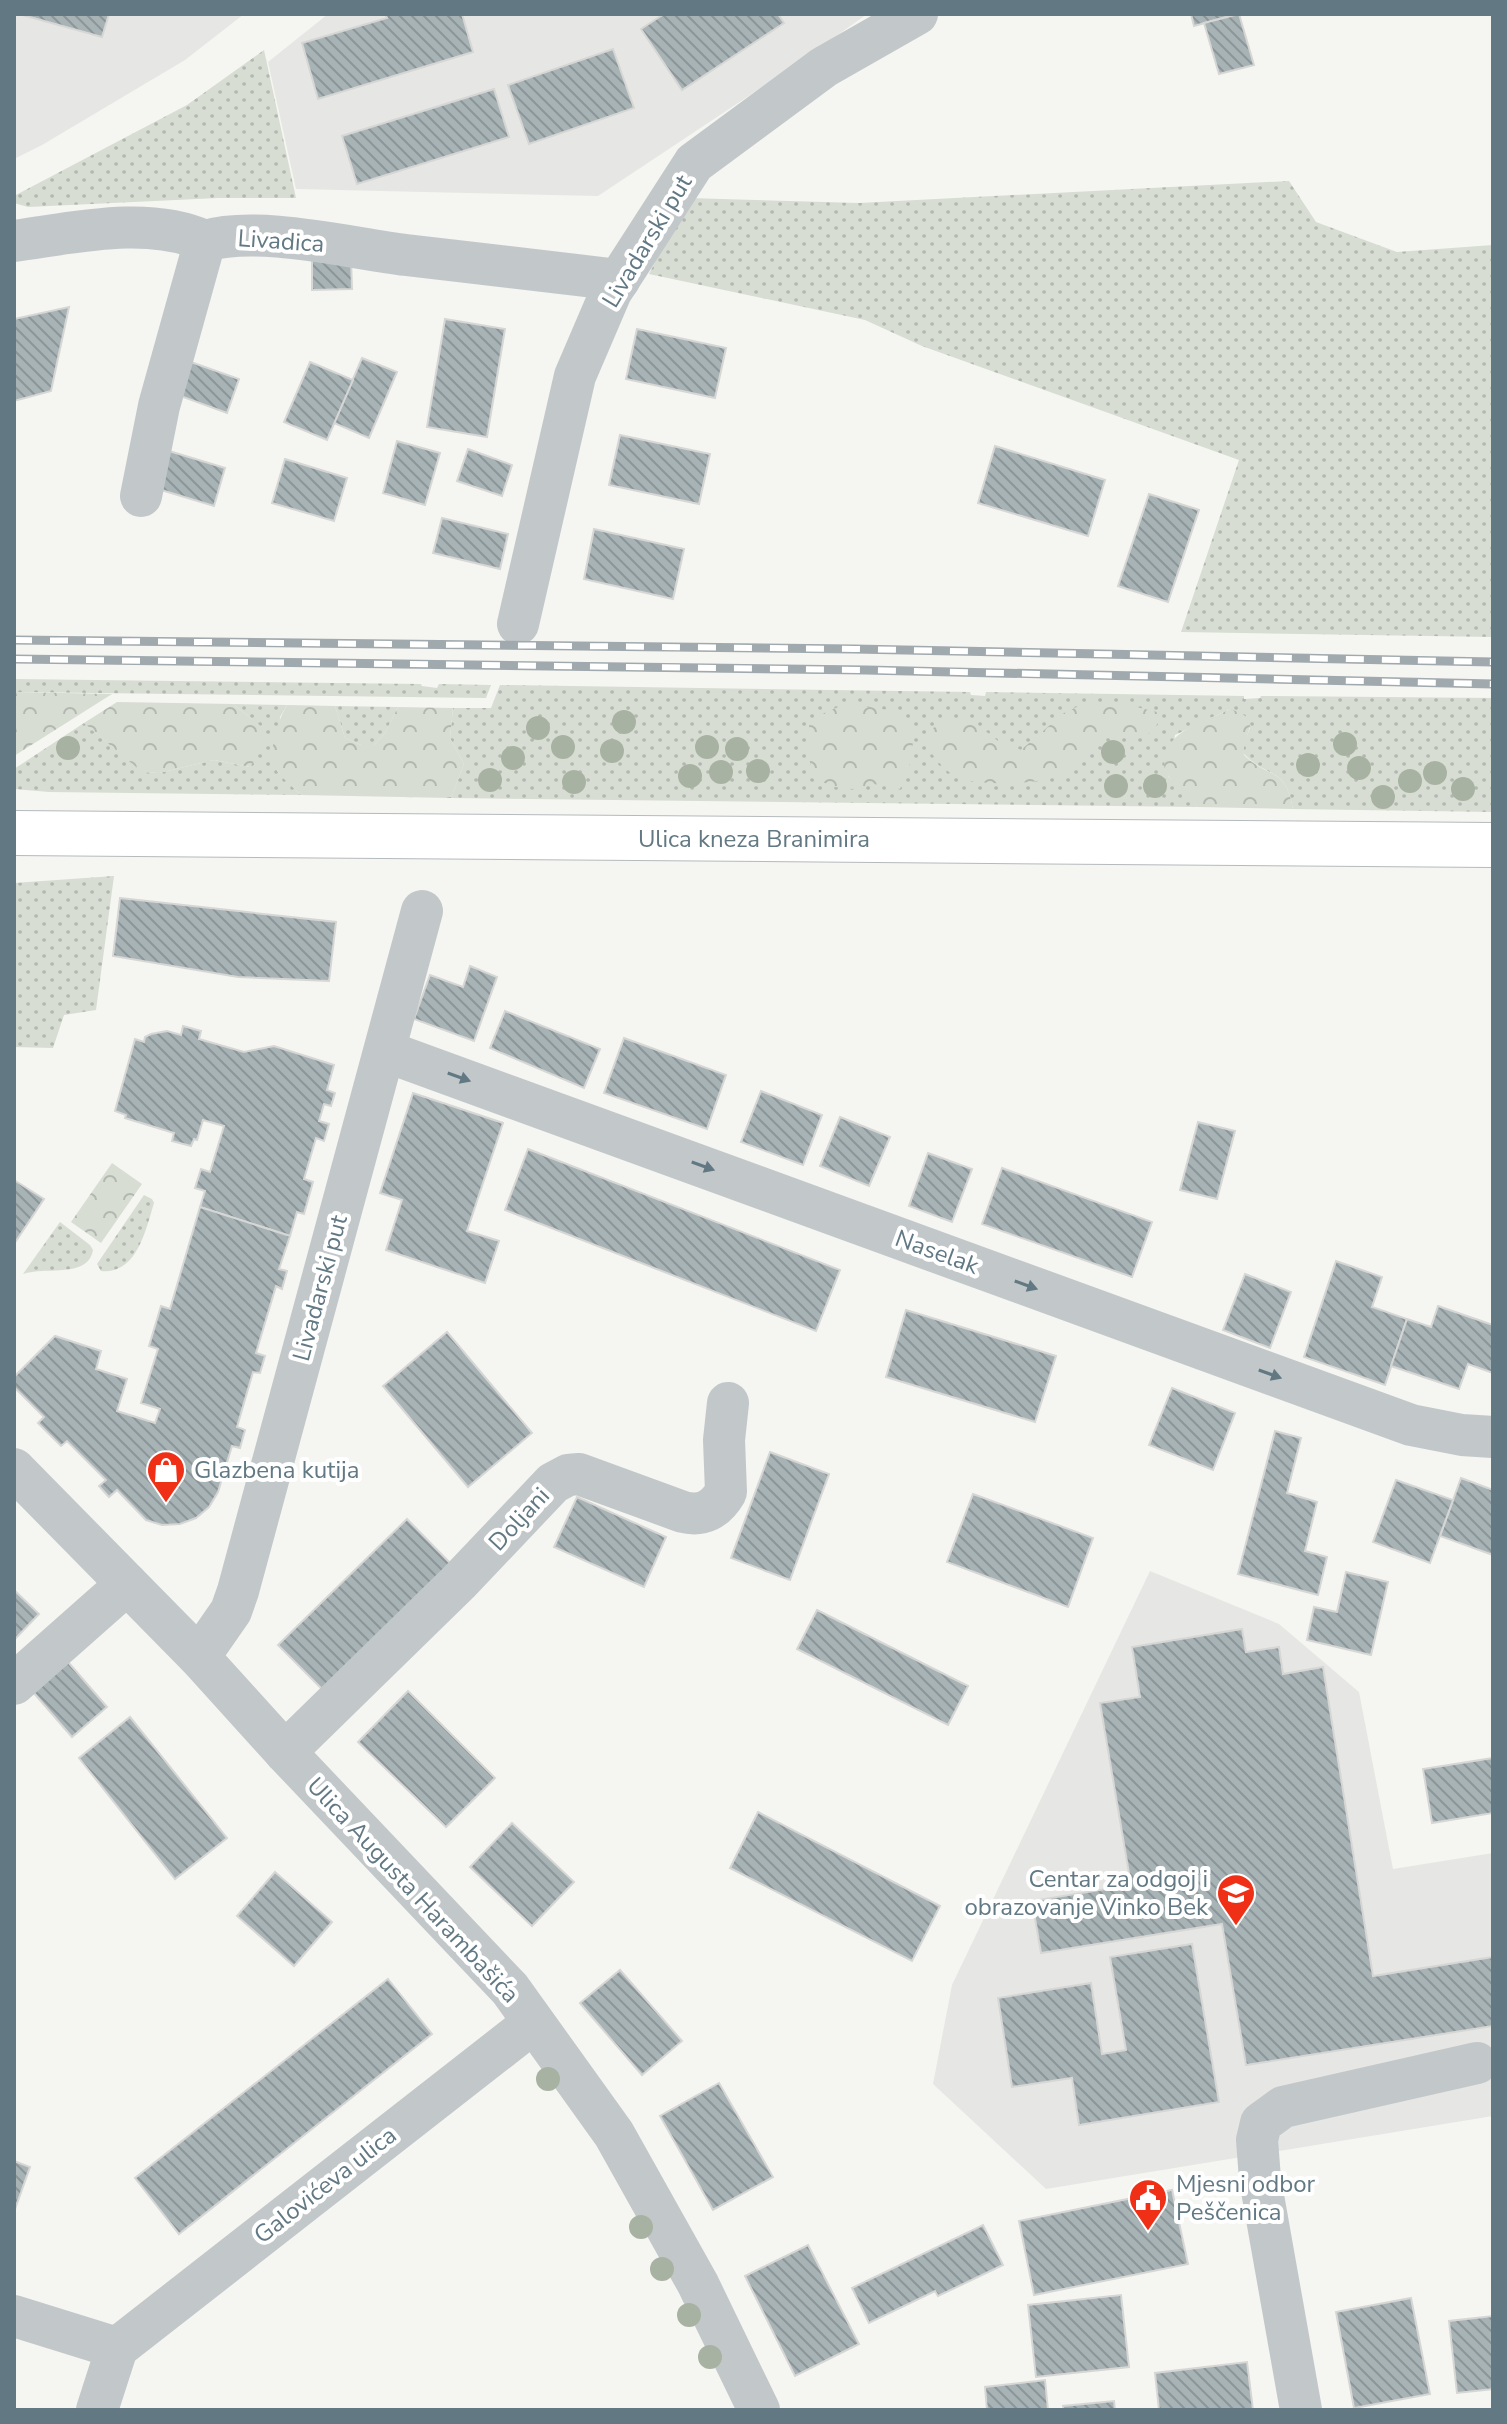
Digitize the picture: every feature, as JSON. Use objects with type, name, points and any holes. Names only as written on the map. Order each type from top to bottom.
[{"type":"main road","name":"Ulica kneza Branimira","points":[[14,833],[1487,852]]},
{"type":"street","name":"Livadarski put","points":[[518,624],[575,376],[611,292],[694,163],[824,67],[917,14]]},
{"type":"street","points":[[14,241],[116,226],[189,234],[205,241]]},
{"type":"street","name":"Livadica","points":[[141,496],[159,406],[205,241],[277,237],[619,280]]},
{"type":"street","name":"Livadarski put","points":[[199,1657],[231,1611],[238,1591],[422,911]]},
{"type":"street","name":"Naselak","points":[[385,1051],[1411,1425],[1462,1435],[1493,1437]]},
{"type":"street","name":"Doljani","points":[[285,1752],[459,1582],[553,1483],[568,1475],[579,1474],[683,1512],[692,1514],[712,1510],[726,1492],[724,1440],[728,1403]]},
{"type":"street","name":"Ulica Augusta Harambašića","points":[[14,1469],[199,1657],[510,1989],[614,2134],[698,2284],[759,2410]]},
{"type":"street","points":[[14,1684],[127,1584]]},
{"type":"street","name":"Galovićeva ulica","points":[[117,2348],[533,2023]]},
{"type":"street","points":[[1301,2410],[1260,2179],[1257,2140],[1261,2123],[1283,2107],[1477,2063]]},
{"type":"street","points":[[14,2316],[117,2348],[97,2410]]},
{"type":"shaded area","points":[[14,14],[244,14],[185,60],[14,159]]},
{"type":"shaded area","points":[[328,14],[867,14],[598,196],[296,189],[268,62]]},
{"type":"shaded area","name":"Centar za odgoj i obrazovanje Vinko Bek","points":[[1150,1571],[1279,1624],[1359,1692],[1393,1869],[1493,1853],[1493,2116],[1046,2189],[933,2084],[952,1985]]},
{"type":"green space","points":[[264,50],[296,198],[218,198],[28,207],[14,203],[14,196],[187,105]]},
{"type":"green space","points":[[1289,181],[1316,222],[1397,252],[1493,245],[1493,637],[1181,632],[1239,460],[922,346],[865,320],[649,274],[688,198],[859,203]]},
{"type":"green space","points":[[14,679],[421,684],[437,688],[439,684],[491,685],[486,698],[14,692]]},
{"type":"green space","points":[[500,685],[970,692],[971,695],[985,696],[986,692],[1244,696],[1244,699],[1261,696],[1493,698],[1493,812],[1293,809],[1290,795],[1281,780],[1244,754],[1243,745],[1250,728],[1230,709],[1175,735],[1168,776],[1191,797],[1197,807],[451,798],[464,764],[450,738],[453,708],[491,708]]},
{"type":"green space","points":[[14,692],[112,694],[14,756]]},
{"type":"green space","points":[[117,702],[233,704],[262,727],[260,748],[250,767],[214,760],[159,773],[142,772],[84,723]]},
{"type":"green space","points":[[233,704],[287,705],[280,717],[277,771],[301,795],[14,789],[14,769],[84,723],[143,772],[159,773],[214,760],[250,767],[252,719]]},
{"type":"green space","points":[[846,704],[891,711],[908,725],[913,746],[900,789],[874,784],[853,789],[835,787],[812,778],[807,737],[810,722]]},
{"type":"green space","points":[[1083,704],[1124,704],[1157,712],[1161,718],[1146,735],[1112,735],[1098,743],[1077,766],[1066,773],[1029,782],[986,783],[956,777],[939,763],[924,739],[933,728],[957,718],[973,721],[998,741],[1021,750],[1064,713]]},
{"type":"green space","points":[[287,705],[335,706],[345,738],[361,745],[374,745],[385,733],[398,707],[453,708],[450,738],[464,764],[451,798],[301,795],[278,772],[273,756],[277,729]]},
{"type":"green space","points":[[335,706],[398,707],[385,733],[374,745],[361,745],[345,738]]},
{"type":"green space","points":[[1230,709],[1241,713],[1250,722],[1244,755],[1281,780],[1290,795],[1293,809],[1197,807],[1167,774],[1165,760],[1169,746],[1175,739],[1191,727]]},
{"type":"green space","points":[[114,876],[96,1010],[64,1015],[53,1048],[14,1047],[14,883]]},
{"type":"green space","points":[[112,1163],[142,1184],[101,1243],[71,1222]]},
{"type":"green space","points":[[144,1195],[154,1203],[138,1248],[123,1266],[101,1271],[97,1264]]},
{"type":"green space","points":[[60,1222],[90,1245],[93,1250],[90,1259],[75,1268],[23,1274]]},
{"type":"building","points":[[19,14],[109,14],[102,37]]},
{"type":"building","points":[[385,14],[462,14],[473,52],[318,99],[302,43],[387,18]]},
{"type":"building","points":[[664,14],[778,14],[784,23],[682,90],[641,29]]},
{"type":"building","points":[[1191,14],[1237,14],[1194,26]]},
{"type":"building","points":[[1239,14],[1254,65],[1219,74],[1204,23]]},
{"type":"building","points":[[613,49],[634,108],[529,144],[508,85]]},
{"type":"building","points":[[494,89],[509,137],[357,184],[342,136]]},
{"type":"building","points":[[312,258],[351,258],[352,289],[312,290]]},
{"type":"building","points":[[69,307],[51,391],[14,401],[14,319]]},
{"type":"building","points":[[445,319],[505,329],[487,437],[427,427]]},
{"type":"building","points":[[637,329],[726,348],[715,398],[626,379]]},
{"type":"building","points":[[362,358],[397,372],[369,438],[334,423]]},
{"type":"building","points":[[188,361],[239,379],[227,413],[175,394]]},
{"type":"building","points":[[310,362],[353,380],[327,440],[284,422]]},
{"type":"building","points":[[620,435],[710,454],[699,504],[609,485]]},
{"type":"building","points":[[397,441],[440,453],[425,505],[383,493]]},
{"type":"building","points":[[995,446],[1105,480],[1088,536],[978,503]]},
{"type":"building","points":[[468,449],[512,465],[502,496],[457,481]]},
{"type":"building","points":[[169,451],[225,468],[214,506],[158,489]]},
{"type":"building","points":[[285,459],[347,478],[334,521],[272,503]]},
{"type":"building","points":[[1149,494],[1199,510],[1168,602],[1118,586]]},
{"type":"building","points":[[442,518],[508,534],[500,569],[433,553]]},
{"type":"building","points":[[594,529],[684,549],[673,599],[584,579]]},
{"type":"building","points":[[120,898],[336,922],[329,981],[238,977],[113,956]]},
{"type":"building","points":[[470,966],[497,977],[474,1041],[414,1019],[430,975],[463,987]]},
{"type":"building","points":[[505,1011],[600,1049],[584,1088],[490,1048]]},
{"type":"building","points":[[183,1026],[201,1031],[199,1039],[244,1052],[274,1046],[334,1065],[327,1090],[335,1093],[331,1106],[324,1104],[319,1121],[329,1124],[324,1141],[316,1138],[304,1179],[313,1182],[304,1214],[297,1212],[290,1236],[200,1207],[205,1191],[195,1188],[201,1169],[210,1172],[224,1126],[203,1120],[197,1140],[194,1139],[191,1146],[172,1141],[174,1133],[125,1118],[126,1115],[115,1111],[135,1039],[144,1042],[145,1037],[151,1034],[167,1031],[181,1035]]},
{"type":"building","points":[[624,1038],[726,1075],[707,1129],[604,1093]]},
{"type":"building","points":[[761,1091],[822,1115],[803,1165],[741,1142]]},
{"type":"building","points":[[413,1093],[503,1123],[467,1231],[499,1241],[485,1283],[386,1250],[402,1200],[380,1193]]},
{"type":"building","points":[[840,1117],[890,1137],[869,1186],[820,1166]]},
{"type":"building","points":[[1198,1122],[1235,1131],[1217,1199],[1180,1190]]},
{"type":"building","points":[[528,1149],[840,1270],[816,1331],[505,1210]]},
{"type":"building","points":[[928,1153],[972,1169],[952,1222],[909,1206]]},
{"type":"building","points":[[1002,1168],[1152,1222],[1132,1277],[982,1224]]},
{"type":"building","points":[[14,1180],[44,1199],[14,1244]]},
{"type":"building","points":[[200,1207],[290,1236],[279,1269],[287,1271],[282,1289],[276,1286],[256,1353],[265,1356],[260,1373],[253,1372],[237,1427],[245,1430],[240,1448],[232,1446],[218,1492],[209,1507],[196,1518],[180,1524],[162,1525],[146,1520],[117,1490],[109,1497],[99,1486],[106,1480],[67,1441],[61,1446],[38,1423],[44,1417],[14,1387],[14,1377],[55,1336],[101,1351],[96,1369],[127,1379],[117,1411],[155,1423],[160,1409],[141,1403],[158,1349],[149,1346],[161,1306],[170,1309]]},
{"type":"building","points":[[1336,1261],[1382,1277],[1372,1307],[1407,1319],[1385,1385],[1304,1357]]},
{"type":"building","points":[[1245,1274],[1291,1292],[1270,1348],[1223,1330]]},
{"type":"building","points":[[1438,1306],[1493,1325],[1493,1373],[1468,1364],[1459,1389],[1391,1366],[1407,1319],[1431,1327]]},
{"type":"building","points":[[906,1310],[1056,1356],[1035,1422],[886,1377]]},
{"type":"building","points":[[447,1332],[532,1433],[468,1487],[383,1386]]},
{"type":"building","points":[[1172,1388],[1235,1413],[1213,1470],[1149,1445]]},
{"type":"building","points":[[1275,1431],[1301,1438],[1287,1493],[1317,1502],[1305,1551],[1327,1557],[1318,1595],[1238,1574]]},
{"type":"building","points":[[770,1452],[829,1474],[790,1580],[731,1558]]},
{"type":"building","points":[[1461,1478],[1493,1490],[1493,1555],[1440,1536]]},
{"type":"building","points":[[1396,1480],[1453,1500],[1430,1563],[1373,1542]]},
{"type":"building","points":[[973,1494],[1093,1538],[1068,1607],[947,1562]]},
{"type":"building","points":[[577,1497],[666,1537],[644,1587],[554,1547]]},
{"type":"building","points":[[407,1519],[455,1568],[326,1693],[278,1645]]},
{"type":"building","points":[[1346,1572],[1388,1582],[1371,1655],[1307,1640],[1314,1607],[1337,1612]]},
{"type":"building","points":[[14,1590],[39,1614],[14,1640]]},
{"type":"building","points":[[817,1610],[968,1686],[948,1725],[797,1649]]},
{"type":"building","points":[[1242,1629],[1246,1652],[1279,1647],[1283,1674],[1323,1667],[1373,1976],[1493,1957],[1493,2026],[1246,2065],[1222,1924],[1041,1953],[1032,1901],[1131,1885],[1100,1703],[1140,1697],[1132,1647]]},
{"type":"building","points":[[68,1662],[107,1707],[72,1737],[33,1692]]},
{"type":"building","points":[[408,1691],[495,1778],[446,1827],[358,1742]]},
{"type":"building","points":[[130,1717],[227,1838],[175,1879],[79,1758]]},
{"type":"building","points":[[1493,1758],[1493,1813],[1432,1823],[1423,1769]]},
{"type":"building","points":[[758,1812],[940,1906],[912,1961],[730,1868]]},
{"type":"building","points":[[512,1823],[574,1882],[532,1926],[470,1867]]},
{"type":"building","points":[[275,1872],[332,1922],[294,1966],[237,1916]]},
{"type":"building","points":[[1192,1944],[1219,2102],[1079,2125],[1072,2078],[1012,2087],[998,1998],[1091,1983],[1102,2054],[1126,2050],[1110,1957]]},
{"type":"building","points":[[620,1970],[682,2041],[642,2075],[580,2003]]},
{"type":"building","points":[[388,1979],[432,2034],[179,2234],[135,2178]]},
{"type":"building","points":[[719,2083],[773,2177],[713,2210],[660,2116]]},
{"type":"building","points":[[14,2161],[30,2167],[14,2212]]},
{"type":"building","points":[[1172,2190],[1188,2264],[1034,2295],[1019,2221]]},
{"type":"building","points":[[983,2225],[1003,2265],[938,2296],[935,2291],[869,2323],[852,2288]]},
{"type":"building","points":[[808,2245],[859,2344],[795,2376],[745,2276]]},
{"type":"building","points":[[1121,2295],[1129,2367],[1036,2377],[1028,2305]]},
{"type":"building","points":[[1411,2298],[1430,2394],[1354,2408],[1336,2312]]},
{"type":"building","points":[[1493,2316],[1493,2389],[1457,2393],[1449,2321]]},
{"type":"building","points":[[1247,2362],[1253,2410],[1159,2410],[1155,2373]]},
{"type":"building","points":[[1045,2380],[1048,2410],[987,2410],[985,2387]]},
{"type":"building","points":[[1114,2401],[1115,2410],[1064,2410],[1063,2406]]},
{"type":"railway","points":[[14,640],[854,649],[1493,662]]},
{"type":"railway","points":[[14,659],[866,670],[1493,684]]},
{"type":"place","name":"Glazbena kutija","points":[[166,1504]]},
{"type":"place","name":"Centar za odgoj i obrazovanje Vinko Bek","points":[[1236,1927]]},
{"type":"place","name":"Mjesni odbor Peščenica","points":[[1148,2232]]}]
